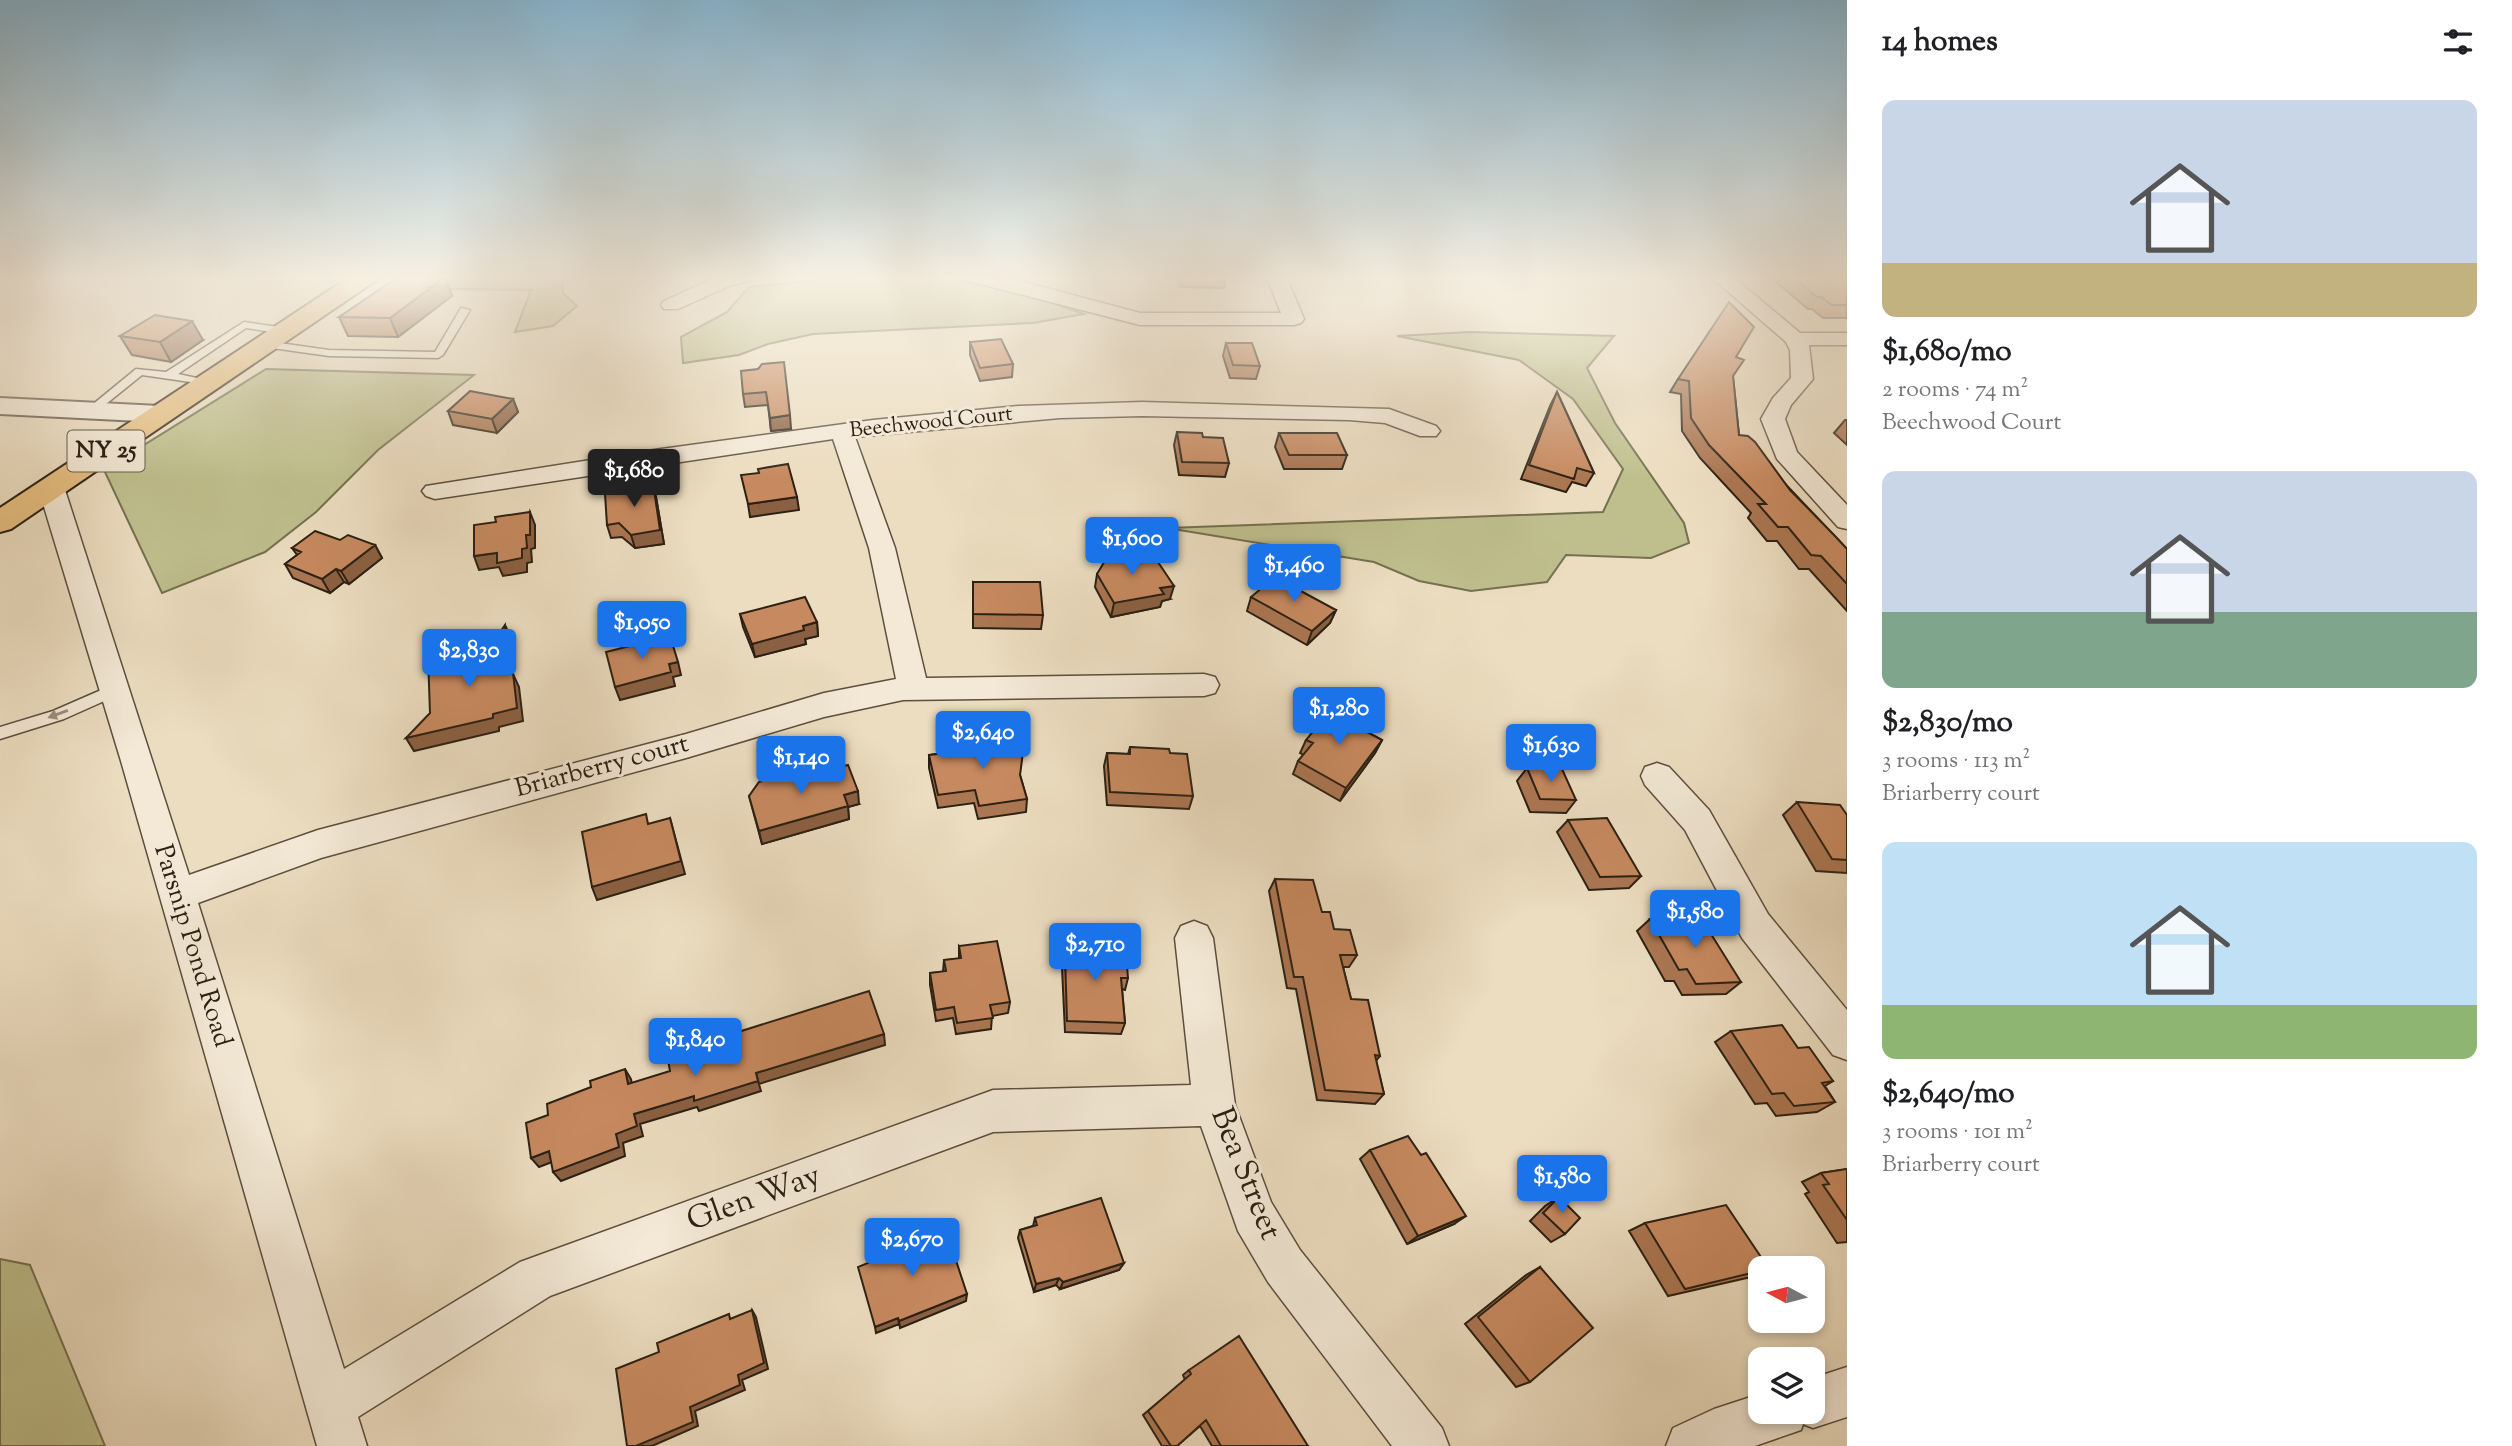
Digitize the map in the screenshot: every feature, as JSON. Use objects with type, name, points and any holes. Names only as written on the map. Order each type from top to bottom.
[{"type":"main road","name":"NY 25","points":[[0,522],[267,343]]},
{"type":"street","points":[[1797,343],[1801,350],[1802,379],[1782,403],[1773,419],[1786,454],[1837,501],[1847,521]]},
{"type":"street","points":[[0,406],[160,414]]},
{"type":"street","name":"Beechwood Court","points":[[435,491],[842,432],[1019,413],[1079,410],[1349,413],[1389,415],[1428,431]]},
{"type":"street","points":[[842,432],[882,548],[913,689]]},
{"type":"street","name":"Parsnip Pond Road","points":[[51,487],[336,1426]]},
{"type":"street","name":"Briarberry court","points":[[177,895],[318,844],[686,746],[824,705],[913,689],[1203,685]]},
{"type":"street","points":[[1657,776],[1696,820],[1755,926],[1847,1041]]},
{"type":"street","name":"Bea Street","points":[[1194,938],[1214,1105],[1254,1214],[1284,1266],[1424,1446]]},
{"type":"street","name":"Glen Way","points":[[336,1426],[536,1278],[993,1111],[1214,1105]]},
{"type":"street","points":[[1825,1399],[1847,1392]]},
{"type":"street","points":[[1691,1446],[1714,1434],[1748,1423]]},
{"type":"lane","points":[[169,376],[217,343]]},
{"type":"lane","points":[[295,343],[329,353],[438,355],[445,343]]},
{"type":"lane","points":[[92,410],[141,372],[207,383]]},
{"type":"lane","points":[[0,733],[58,715],[115,691]]},
{"type":"green space","points":[[681,343],[770,343],[739,355],[683,363]]},
{"type":"green space","points":[[1435,343],[1608,343],[1587,368],[1615,423],[1684,523],[1689,543],[1651,558],[1566,555],[1547,582],[1471,591],[1419,581],[1374,562],[1167,528],[1603,512],[1623,469],[1573,399],[1519,360]]},
{"type":"green space","points":[[266,369],[474,375],[378,450],[316,512],[265,552],[162,593],[104,470]]},
{"type":"green space","points":[[0,1259],[30,1265],[105,1446],[0,1446]]},
{"type":"building","points":[[971,343],[1003,343],[1013,364],[980,368]]},
{"type":"building","points":[[1226,343],[1252,343],[1260,366],[1233,365]]},
{"type":"building","points":[[1702,343],[1744,343],[1736,357],[1744,360],[1733,376],[1739,435],[1748,436],[1755,442],[1790,490],[1847,549],[1847,584],[1821,556],[1811,555],[1788,527],[1778,527],[1758,504],[1766,504],[1709,445],[1691,418],[1689,381],[1678,379]]},
{"type":"building","points":[[784,362],[790,415],[770,418],[766,392],[743,394],[741,371],[758,369],[762,364]]},
{"type":"building","points":[[470,391],[513,399],[492,419],[448,411]]},
{"type":"building","points":[[1557,392],[1594,473],[1577,468],[1574,479],[1529,465]]},
{"type":"building","points":[[1177,432],[1202,433],[1203,437],[1223,438],[1229,463],[1182,462]]},
{"type":"building","points":[[1279,433],[1337,433],[1347,455],[1289,455]]},
{"type":"building","points":[[788,464],[797,497],[748,504],[741,475],[759,473],[758,469]]},
{"type":"building","points":[[653,483],[660,530],[631,535],[619,523],[607,525],[605,494]]},
{"type":"building","points":[[530,512],[530,535],[526,535],[527,548],[522,549],[522,558],[497,563],[497,553],[474,556],[474,525],[496,522],[495,517]]},
{"type":"building","points":[[315,531],[340,540],[348,535],[375,545],[341,571],[336,569],[322,579],[285,564],[301,552],[292,548]]},
{"type":"building","points":[[1130,550],[1142,553],[1147,560],[1156,559],[1174,586],[1160,588],[1164,594],[1114,603],[1097,574],[1109,554]]},
{"type":"building","points":[[1275,577],[1336,610],[1312,631],[1251,597]]},
{"type":"building","points":[[973,582],[1040,582],[1043,615],[973,614]]},
{"type":"building","points":[[805,597],[817,622],[803,626],[804,630],[752,644],[740,614]]},
{"type":"building","points":[[505,625],[508,674],[513,673],[517,708],[493,714],[493,718],[406,738],[430,713],[428,656],[451,660],[486,653]]},
{"type":"building","points":[[670,636],[678,662],[669,664],[671,672],[615,687],[606,652]]},
{"type":"building","points":[[1335,704],[1358,717],[1352,724],[1382,740],[1346,788],[1298,761],[1313,743],[1306,740]]},
{"type":"building","points":[[1025,737],[1020,775],[1027,799],[979,806],[975,790],[938,795],[929,755],[971,750],[970,744]]},
{"type":"building","points":[[1130,747],[1169,749],[1170,753],[1187,754],[1193,796],[1110,792],[1107,753],[1130,754]]},
{"type":"building","points":[[848,765],[858,791],[844,795],[848,806],[759,831],[749,796],[759,782],[787,775],[788,777],[804,773],[805,776]]},
{"type":"building","points":[[1527,768],[1562,769],[1576,800],[1540,799]]},
{"type":"building","points":[[1797,802],[1840,805],[1847,815],[1847,860],[1832,859]]},
{"type":"building","points":[[646,814],[648,824],[670,818],[681,861],[592,887],[582,832]]},
{"type":"building","points":[[1607,818],[1641,876],[1600,877],[1568,820]]},
{"type":"building","points":[[1275,879],[1313,880],[1322,912],[1330,912],[1334,929],[1350,930],[1357,955],[1340,955],[1351,999],[1368,1000],[1380,1056],[1375,1055],[1384,1094],[1325,1090],[1303,977],[1294,977]]},
{"type":"building","points":[[1701,918],[1741,982],[1696,984],[1687,969],[1679,970],[1650,919]]},
{"type":"building","points":[[1069,940],[1109,942],[1110,954],[1126,954],[1128,978],[1121,978],[1125,1023],[1067,1021],[1065,956],[1070,956]]},
{"type":"building","points":[[997,941],[1010,1002],[990,1005],[993,1018],[957,1023],[954,1007],[936,1010],[930,973],[946,971],[944,960],[961,958],[959,946]]},
{"type":"building","points":[[869,991],[884,1034],[756,1073],[758,1081],[694,1101],[694,1096],[634,1114],[637,1126],[616,1134],[619,1147],[553,1172],[549,1151],[531,1158],[526,1123],[548,1115],[547,1104],[591,1087],[590,1081],[625,1069],[628,1084],[670,1071],[668,1060],[685,1055],[684,1049]]},
{"type":"building","points":[[1782,1025],[1798,1048],[1809,1047],[1833,1081],[1822,1083],[1835,1102],[1794,1106],[1784,1093],[1772,1094],[1731,1031]]},
{"type":"building","points":[[1408,1136],[1421,1155],[1426,1153],[1466,1216],[1418,1236],[1370,1150]]},
{"type":"building","points":[[1847,1169],[1847,1220],[1823,1185],[1829,1184],[1821,1173]]},
{"type":"building","points":[[1559,1197],[1580,1218],[1565,1234],[1543,1213]]},
{"type":"building","points":[[1101,1198],[1124,1263],[1063,1282],[1059,1278],[1036,1284],[1020,1230],[1037,1225],[1035,1218]]},
{"type":"building","points":[[1726,1205],[1760,1256],[1748,1256],[1748,1274],[1685,1289],[1645,1223]]},
{"type":"building","points":[[945,1227],[967,1294],[899,1321],[898,1318],[875,1327],[858,1267],[880,1258],[878,1252]]},
{"type":"building","points":[[1540,1267],[1593,1328],[1530,1382],[1478,1317]]},
{"type":"building","points":[[752,1310],[764,1363],[738,1375],[740,1385],[690,1407],[693,1422],[636,1446],[627,1446],[616,1369],[659,1352],[657,1343],[729,1314],[730,1319]]},
{"type":"building","points":[[1239,1336],[1308,1446],[1221,1446],[1206,1420],[1177,1446],[1171,1446],[1148,1411],[1191,1374],[1189,1370]]}]
